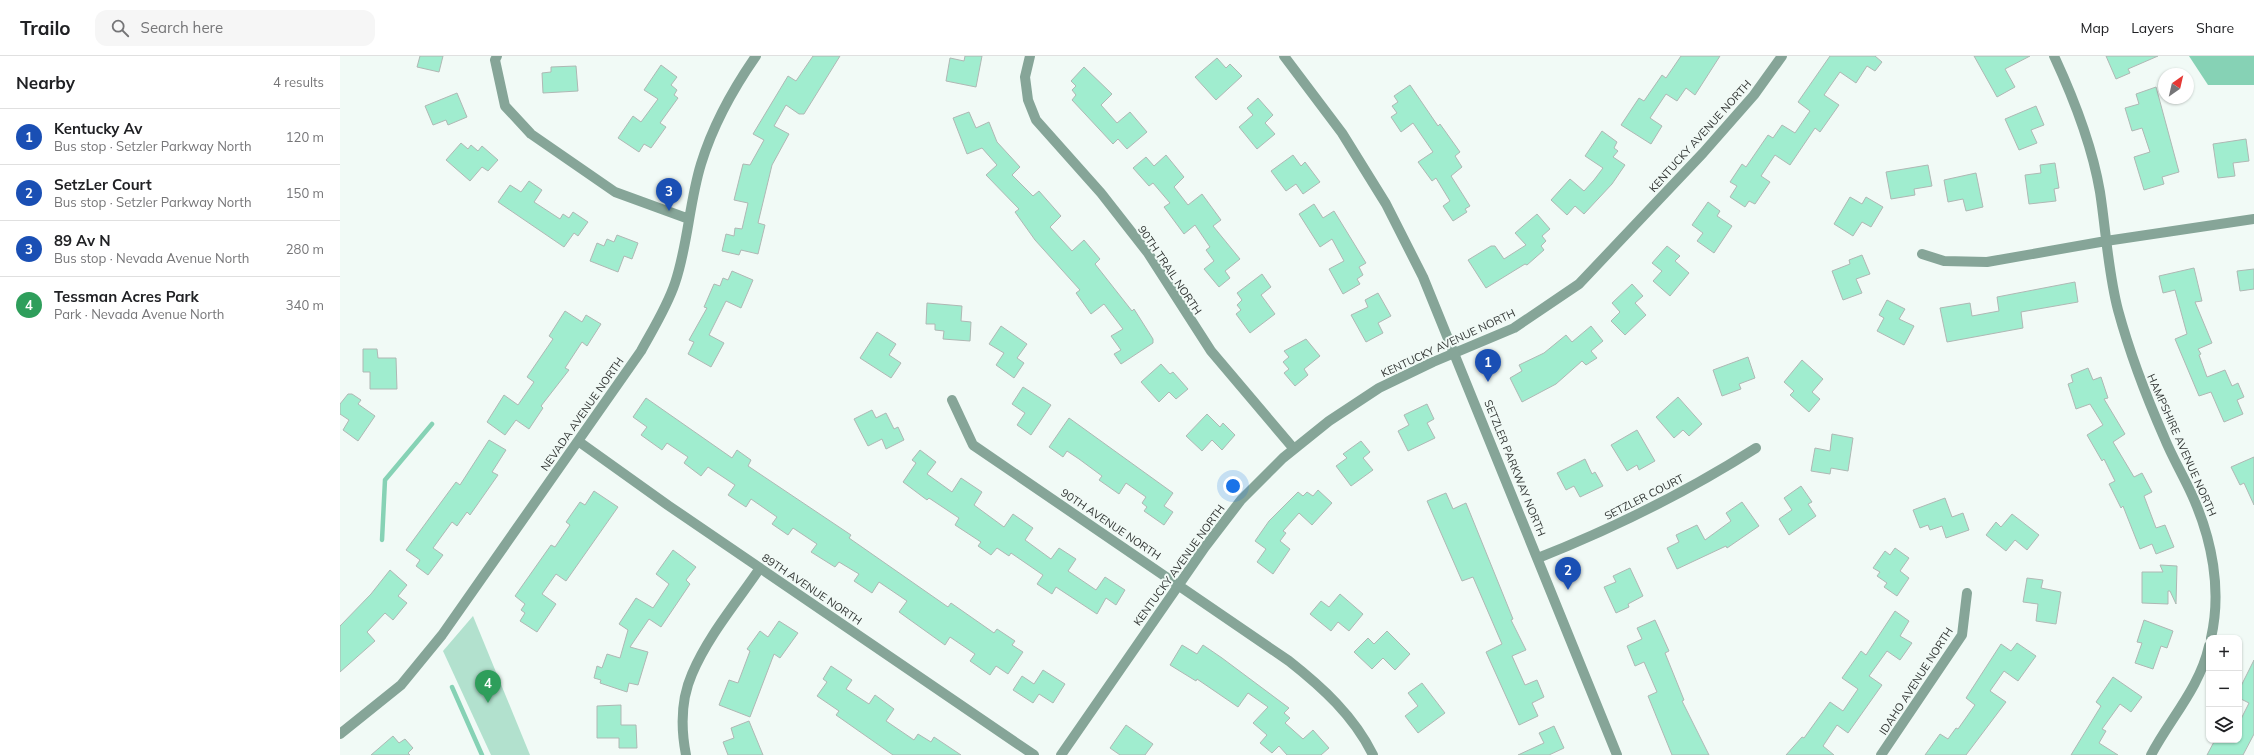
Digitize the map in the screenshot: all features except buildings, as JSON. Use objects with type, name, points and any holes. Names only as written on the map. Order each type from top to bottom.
[{"type":"street","points":[[497,56],[495,60],[505,106],[531,134],[615,192],[689,219]]},
{"type":"street","name":"NEVADA AVENUE NORTH","points":[[340,734],[401,684],[442,635],[641,351],[675,284],[701,164],[729,98],[756,56]]},
{"type":"street","name":"90TH TRAIL NORTH","points":[[1030,56],[1025,77],[1028,100],[1036,120],[1049,137],[1101,193],[1148,253],[1211,351],[1294,449]]},
{"type":"street","name":"SETZLER PARKWAY NORTH","points":[[1284,56],[1342,133],[1386,204],[1423,277],[1617,755]]},
{"type":"street","name":"KENTUCKY AVENUE NORTH","points":[[1061,755],[1178,585],[1241,500],[1294,449],[1329,421],[1379,388],[1514,328],[1579,284],[1703,153],[1754,95],[1782,56]]},
{"type":"street","name":"HAMPSHIRE AVENUE NORTH","points":[[2054,56],[2071,92],[2088,143],[2099,191],[2118,309],[2138,376],[2205,527],[2213,559],[2215,592],[2214,626],[2212,635]]},
{"type":"street","points":[[1922,254],[1944,261],[1988,262],[2106,241],[2254,219]]},
{"type":"street","name":"90TH AVENUE NORTH","points":[[952,400],[973,445],[1289,661],[1321,686],[1347,715],[1373,755]]},
{"type":"street","name":"89TH AVENUE NORTH","points":[[578,441],[760,568],[1034,755]]},
{"type":"street","name":"SETZLER COURT","points":[[1538,558],[1628,520],[1714,475],[1756,448]]},
{"type":"street","points":[[686,755],[683,736],[684,705],[691,674],[706,648],[760,568]]},
{"type":"street","name":"IDAHO AVENUE NORTH","points":[[1881,755],[1962,635],[1967,593]]},
{"type":"street","points":[[2151,755],[2191,690],[2206,659]]},
{"type":"shaded area","points":[[2189,56],[2254,56],[2254,85],[2208,85]]},
{"type":"shaded area","points":[[473,616],[530,755],[491,755],[443,651]]},
{"type":"waterway","points":[[382,540],[385,480],[432,424]]},
{"type":"waterway","points":[[452,687],[482,755]]},
{"type":"place","name":"89 Av N","points":[[669,211]]},
{"type":"place","name":"Kentucky Av","points":[[1488,382]]},
{"type":"place","name":"SetzLer Court","points":[[1568,590]]},
{"type":"place","name":"Tessman Acres Park","points":[[488,703]]}]
